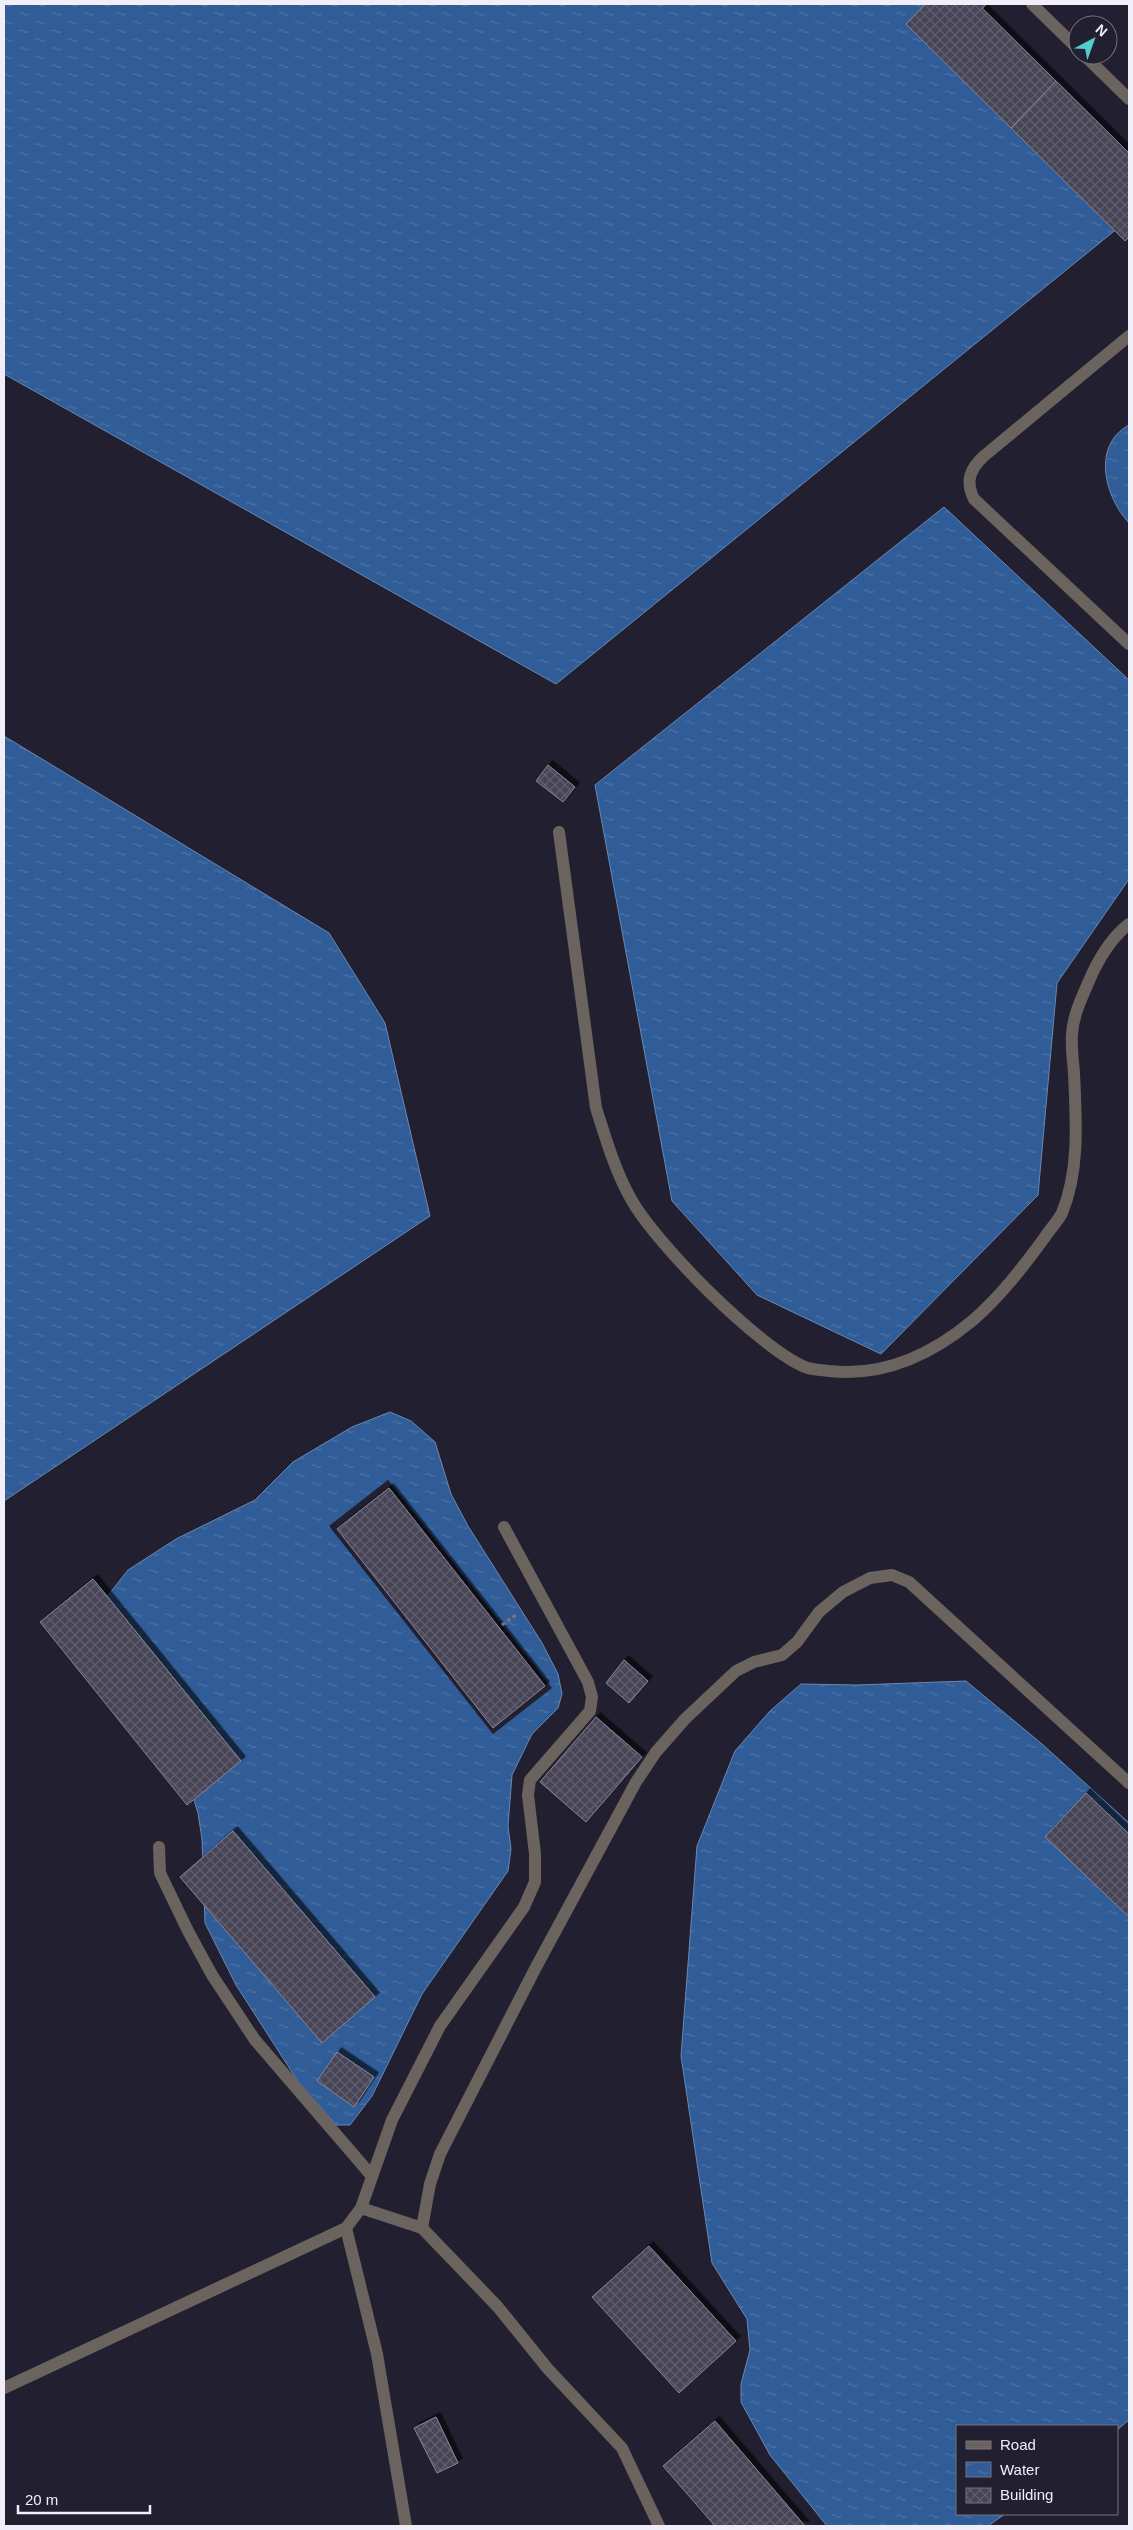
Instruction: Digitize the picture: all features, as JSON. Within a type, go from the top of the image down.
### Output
[{"type":"street","points":[[1032,4],[1068,39]]},
{"type":"street","points":[[1094,65],[1129,99]]},
{"type":"street","points":[[1129,336],[984,456],[974,466],[968,479],[969,488],[974,499],[1129,644]]},
{"type":"street","points":[[559,832],[596,1108],[609,1149],[631,1200],[664,1243],[724,1306],[777,1350],[806,1368],[847,1373],[888,1369],[952,1338],[986,1309],[1023,1267],[1061,1214],[1072,1175],[1077,1136],[1072,1033],[1080,1000],[1099,960],[1118,933],[1129,924]]},
{"type":"street","points":[[4,2388],[346,2228],[361,2208],[371,2175],[392,2120],[440,2026],[524,1907],[534,1882],[535,1854],[528,1795],[530,1780],[590,1711],[592,1697],[588,1682],[504,1527]]},
{"type":"street","points":[[422,2228],[430,2184],[440,2154],[535,1970],[646,1767],[684,1718],[736,1671],[754,1662],[782,1655],[797,1642],[820,1612],[843,1592],[870,1578],[892,1575],[909,1582],[1129,1783]]},
{"type":"street","points":[[159,1847],[160,1873],[212,1975],[255,2040],[371,2175]]},
{"type":"street","points":[[361,2208],[422,2228],[496,2306],[548,2369],[622,2448],[659,2526]]},
{"type":"street","points":[[346,2228],[377,2354],[406,2526]]},
{"type":"path","points":[[502,1625],[522,1611]]},
{"type":"water","points":[[4,4],[956,4],[1129,181],[1129,219],[556,684],[4,374]]},
{"type":"water","points":[[1129,425],[1129,523],[1114,500],[1108,486],[1106,458],[1117,434]]},
{"type":"water","points":[[944,507],[1129,680],[1129,879],[1057,983],[1038,1195],[881,1354],[757,1295],[672,1201],[595,785]]},
{"type":"water","points":[[4,736],[329,933],[385,1023],[430,1216],[4,1501]]},
{"type":"water","points":[[390,1412],[411,1421],[435,1442],[451,1494],[468,1526],[542,1643],[558,1674],[562,1694],[558,1708],[532,1734],[512,1775],[508,1826],[511,1849],[508,1871],[422,1994],[372,2096],[350,2125],[336,2125],[299,2083],[236,1985],[205,1923],[202,1839],[198,1813],[188,1781],[102,1603],[128,1570],[176,1539],[255,1500],[293,1462],[352,1427]]},
{"type":"water","points":[[966,1681],[1042,1744],[1129,1823],[1129,2420],[1118,2429],[1118,2425],[956,2425],[956,2515],[1004,2515],[988,2526],[827,2526],[770,2455],[741,2402],[741,2384],[750,2350],[747,2319],[712,2263],[681,2056],[697,1846],[735,1751],[770,1711],[801,1684],[857,1685]]},
{"type":"pier","points":[[388,1480],[552,1688],[493,1734],[329,1526]]},
{"type":"building","points":[[925,4],[987,4],[982,8],[1056,81],[1011,128],[906,24]]},
{"type":"building","points":[[1056,81],[1129,153],[1129,237],[1125,241],[1011,128]]},
{"type":"building","points":[[548,765],[575,787],[563,802],[536,781]]},
{"type":"building","points":[[389,1488],[545,1686],[493,1728],[337,1529]]},
{"type":"building","points":[[93,1579],[241,1761],[187,1805],[40,1622]]},
{"type":"building","points":[[624,1660],[648,1681],[629,1703],[606,1683]]},
{"type":"building","points":[[596,1717],[642,1757],[586,1822],[540,1782]]},
{"type":"building","points":[[1086,1793],[1129,1834],[1129,1917],[1045,1837]]},
{"type":"building","points":[[233,1831],[375,1997],[322,2043],[180,1877]]},
{"type":"building","points":[[337,2052],[374,2077],[354,2107],[317,2081]]},
{"type":"building","points":[[649,2246],[736,2341],[679,2393],[592,2297]]},
{"type":"building","points":[[436,2417],[458,2463],[437,2473],[414,2428]]},
{"type":"building","points":[[715,2421],[805,2526],[715,2526],[663,2466]]}]
